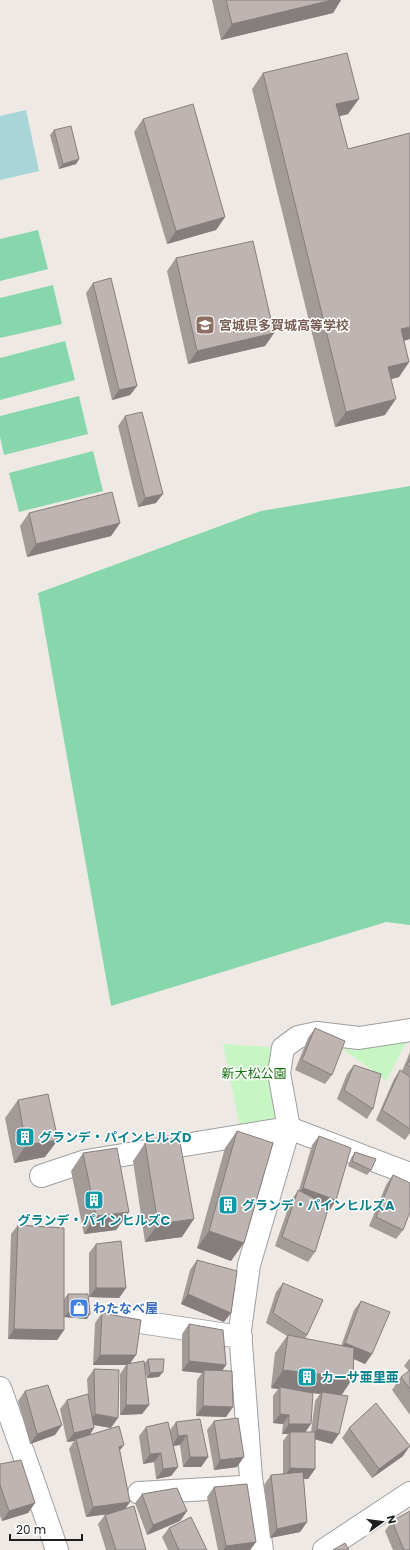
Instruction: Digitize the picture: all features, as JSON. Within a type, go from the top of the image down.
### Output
[{"type":"street","points":[[262,1550],[252,1486],[240,1330],[249,1265],[289,1128],[279,1073],[283,1048],[298,1038],[317,1033],[359,1038],[410,1030]]},
{"type":"street","points":[[41,1176],[86,1161],[289,1128],[410,1174]]},
{"type":"street","points":[[113,1318],[241,1337]]},
{"type":"street","points":[[0,1388],[57,1550]]},
{"type":"street","points":[[139,1493],[252,1486]]},
{"type":"street","points":[[324,1550],[410,1493]]},
{"type":"green space","points":[[38,230],[48,269],[0,281],[0,239]]},
{"type":"green space","points":[[53,285],[62,324],[0,338],[0,298]]},
{"type":"green space","points":[[65,341],[75,380],[0,400],[0,358]]},
{"type":"green space","points":[[79,396],[88,434],[4,455],[0,437],[0,416]]},
{"type":"green space","points":[[93,451],[103,491],[19,512],[9,473]]},
{"type":"green space","points":[[410,486],[410,925],[386,922],[111,1006],[38,593],[261,511]]},
{"type":"green space","points":[[323,1034],[410,1035],[386,1081]]},
{"type":"green space","name":"新大松公園","points":[[223,1044],[283,1048],[289,1128],[241,1132]]},
{"type":"water","points":[[26,110],[39,171],[0,180],[0,116]]},
{"type":"building","points":[[226,0],[332,0],[232,24]]},
{"type":"building","points":[[347,53],[359,99],[336,104],[348,149],[410,133],[410,327],[401,329],[409,362],[388,367],[396,399],[346,412],[263,73]]},
{"type":"building","points":[[193,104],[225,217],[176,231],[143,119]]},
{"type":"building","points":[[71,126],[79,159],[63,164],[54,130]]},
{"type":"building","points":[[253,241],[274,333],[197,351],[176,258]]},
{"type":"building","points":[[111,278],[137,386],[119,390],[93,283]]},
{"type":"building","points":[[142,412],[163,494],[145,498],[125,416]]},
{"type":"building","points":[[112,492],[120,523],[36,544],[29,513]]},
{"type":"building","points":[[315,1028],[345,1041],[332,1075],[302,1060]]},
{"type":"building","points":[[410,1058],[410,1067],[407,1065]]},
{"type":"building","points":[[354,1065],[381,1074],[373,1109],[344,1090]]},
{"type":"building","points":[[400,1070],[410,1077],[410,1129],[382,1110]]},
{"type":"building","points":[[48,1094],[58,1140],[26,1145],[18,1100]]},
{"type":"building","name":"グランデ・パインヒルズA","points":[[237,1131],[273,1143],[244,1243],[209,1231]]},
{"type":"building","points":[[319,1136],[351,1148],[336,1200],[303,1188]]},
{"type":"building","points":[[179,1137],[194,1219],[158,1224],[145,1143]]},
{"type":"building","points":[[117,1148],[129,1212],[96,1216],[83,1153]]},
{"type":"building","points":[[355,1152],[376,1159],[371,1170],[352,1161]]},
{"type":"building","points":[[393,1175],[410,1183],[410,1212],[403,1230],[376,1217]]},
{"type":"building","points":[[298,1190],[329,1206],[315,1252],[282,1237]]},
{"type":"building","points":[[18,1225],[64,1228],[64,1330],[14,1329]]},
{"type":"building","points":[[121,1241],[126,1288],[96,1288],[96,1244]]},
{"type":"building","points":[[197,1260],[237,1271],[231,1313],[188,1294]]},
{"type":"building","points":[[283,1283],[323,1300],[307,1335],[273,1313]]},
{"type":"building","points":[[68,1294],[88,1294],[90,1314],[68,1312]]},
{"type":"building","points":[[361,1301],[390,1312],[372,1354],[345,1343]]},
{"type":"building","points":[[102,1313],[141,1320],[136,1355],[100,1355]]},
{"type":"building","points":[[189,1324],[223,1330],[226,1365],[189,1361]]},
{"type":"building","points":[[288,1335],[354,1348],[353,1378],[283,1370]]},
{"type":"building","points":[[148,1359],[164,1359],[163,1372],[150,1373]]},
{"type":"building","points":[[144,1361],[149,1405],[126,1405],[127,1364]]},
{"type":"building","points":[[94,1369],[119,1370],[118,1418],[95,1414]]},
{"type":"building","points":[[204,1370],[232,1371],[233,1407],[203,1406]]},
{"type":"building","points":[[410,1370],[410,1389],[401,1377]]},
{"type":"building","points":[[48,1385],[62,1425],[37,1434],[25,1391]]},
{"type":"building","points":[[280,1387],[313,1393],[311,1424],[289,1424],[289,1415],[280,1414]]},
{"type":"building","points":[[322,1392],[348,1396],[339,1434],[317,1429]]},
{"type":"building","points":[[88,1394],[94,1428],[74,1433],[67,1400]]},
{"type":"building","points":[[376,1403],[410,1446],[379,1469],[349,1428]]},
{"type":"building","points":[[238,1418],[244,1457],[220,1460],[214,1421]]},
{"type":"building","points":[[200,1419],[208,1457],[190,1457],[187,1435],[178,1436],[176,1422]]},
{"type":"building","points":[[168,1422],[178,1467],[163,1469],[161,1453],[150,1454],[146,1427]]},
{"type":"building","points":[[119,1426],[124,1445],[119,1447],[130,1502],[93,1507],[76,1439]]},
{"type":"building","points":[[290,1432],[315,1432],[315,1469],[290,1468]]},
{"type":"building","points":[[21,1460],[35,1503],[9,1511],[0,1485],[0,1464]]},
{"type":"building","points":[[303,1472],[307,1522],[277,1529],[271,1475]]},
{"type":"building","points":[[247,1484],[256,1542],[226,1546],[214,1487]]},
{"type":"building","points":[[177,1488],[187,1511],[153,1525],[142,1494]]},
{"type":"building","points":[[134,1506],[146,1550],[116,1550],[105,1515]]},
{"type":"building","points":[[410,1511],[410,1550],[404,1550],[392,1521]]},
{"type":"building","points":[[191,1517],[207,1550],[179,1550],[169,1528]]},
{"type":"building","points":[[345,1543],[349,1550],[333,1550]]},
{"type":"place","name":"宮城県多賀城高等学校","points":[[205,325]]},
{"type":"place","name":"グランデ・パインヒルズD","points":[[25,1137]]},
{"type":"place","name":"グランデ・パインヒルズC","points":[[94,1200]]},
{"type":"place","name":"グランデ・パインヒルズA","points":[[228,1205]]},
{"type":"place","name":"わたなべ屋","points":[[79,1308]]},
{"type":"place","name":"カーサ亜里亜","points":[[307,1377]]}]
